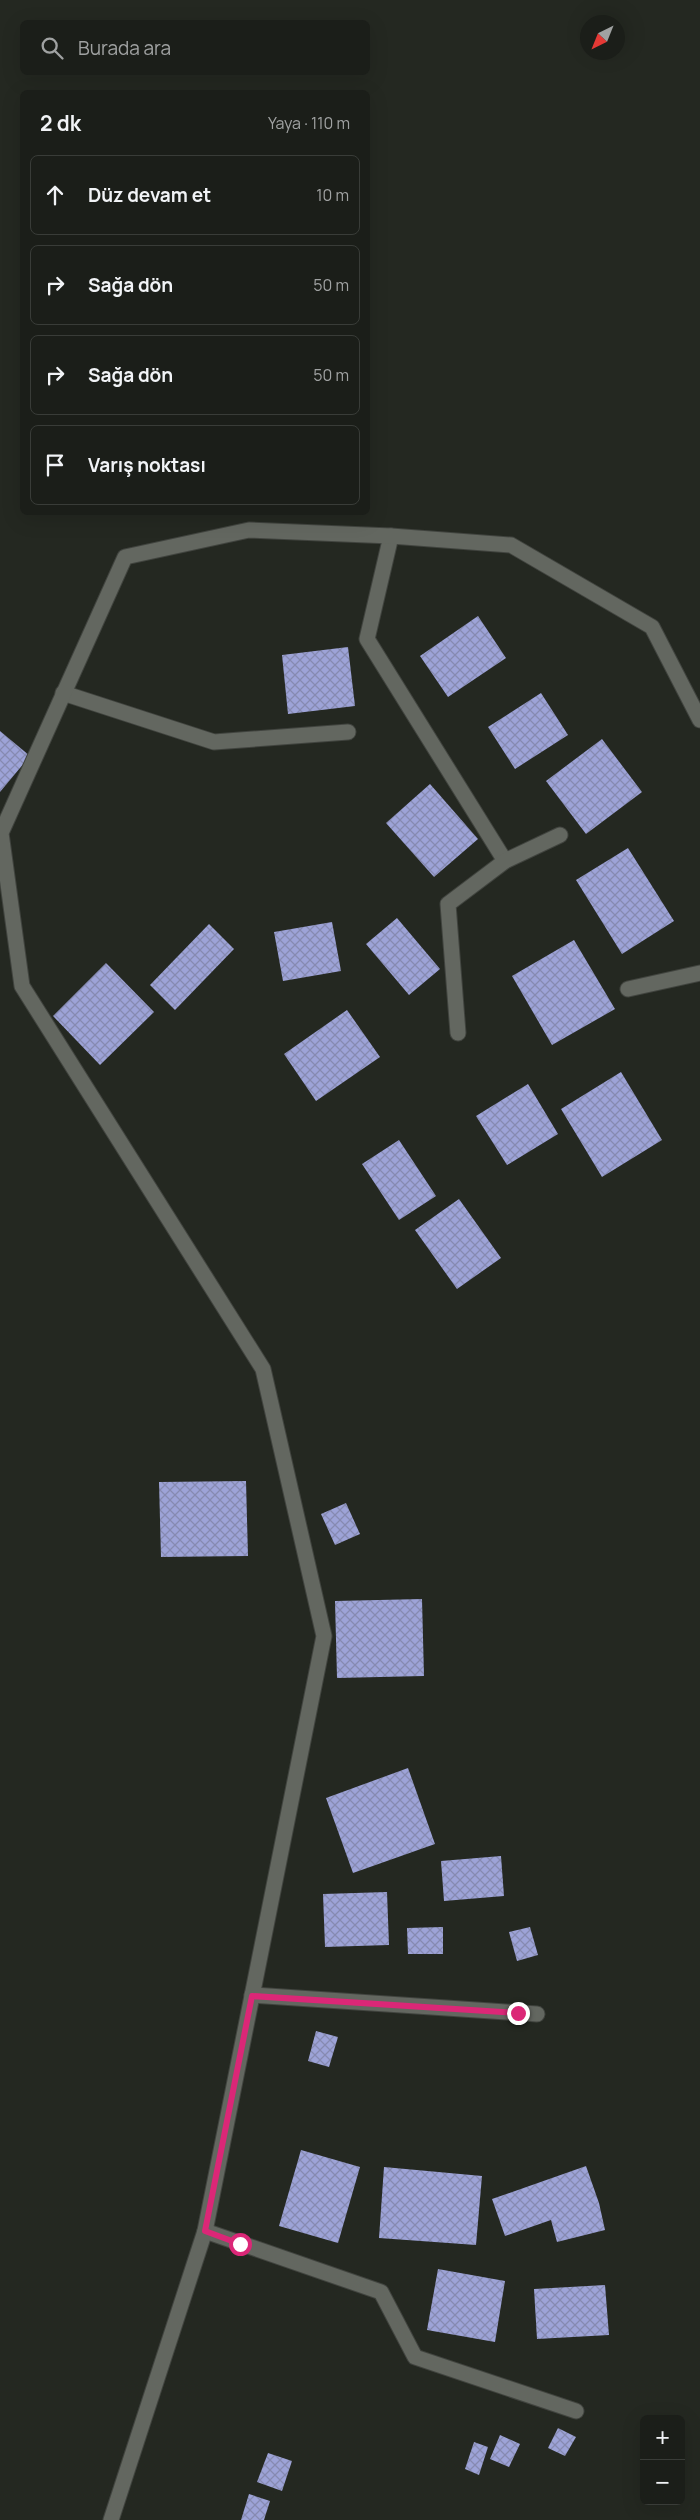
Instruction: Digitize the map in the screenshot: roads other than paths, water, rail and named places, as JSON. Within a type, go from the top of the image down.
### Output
[{"type":"street","points":[[111,2520],[205,2231],[324,1636],[263,1370],[22,986],[1,833],[125,557],[249,530],[391,536],[511,545],[652,627],[700,720]]},
{"type":"street","points":[[391,536],[367,638],[505,861]]},
{"type":"street","points":[[64,694],[214,742],[348,732]]},
{"type":"street","points":[[458,1034],[448,904],[505,861],[560,836]]},
{"type":"street","points":[[628,989],[700,973]]},
{"type":"street","points":[[252,1996],[537,2014]]},
{"type":"street","points":[[205,2231],[381,2292],[415,2357],[576,2411]]}]
